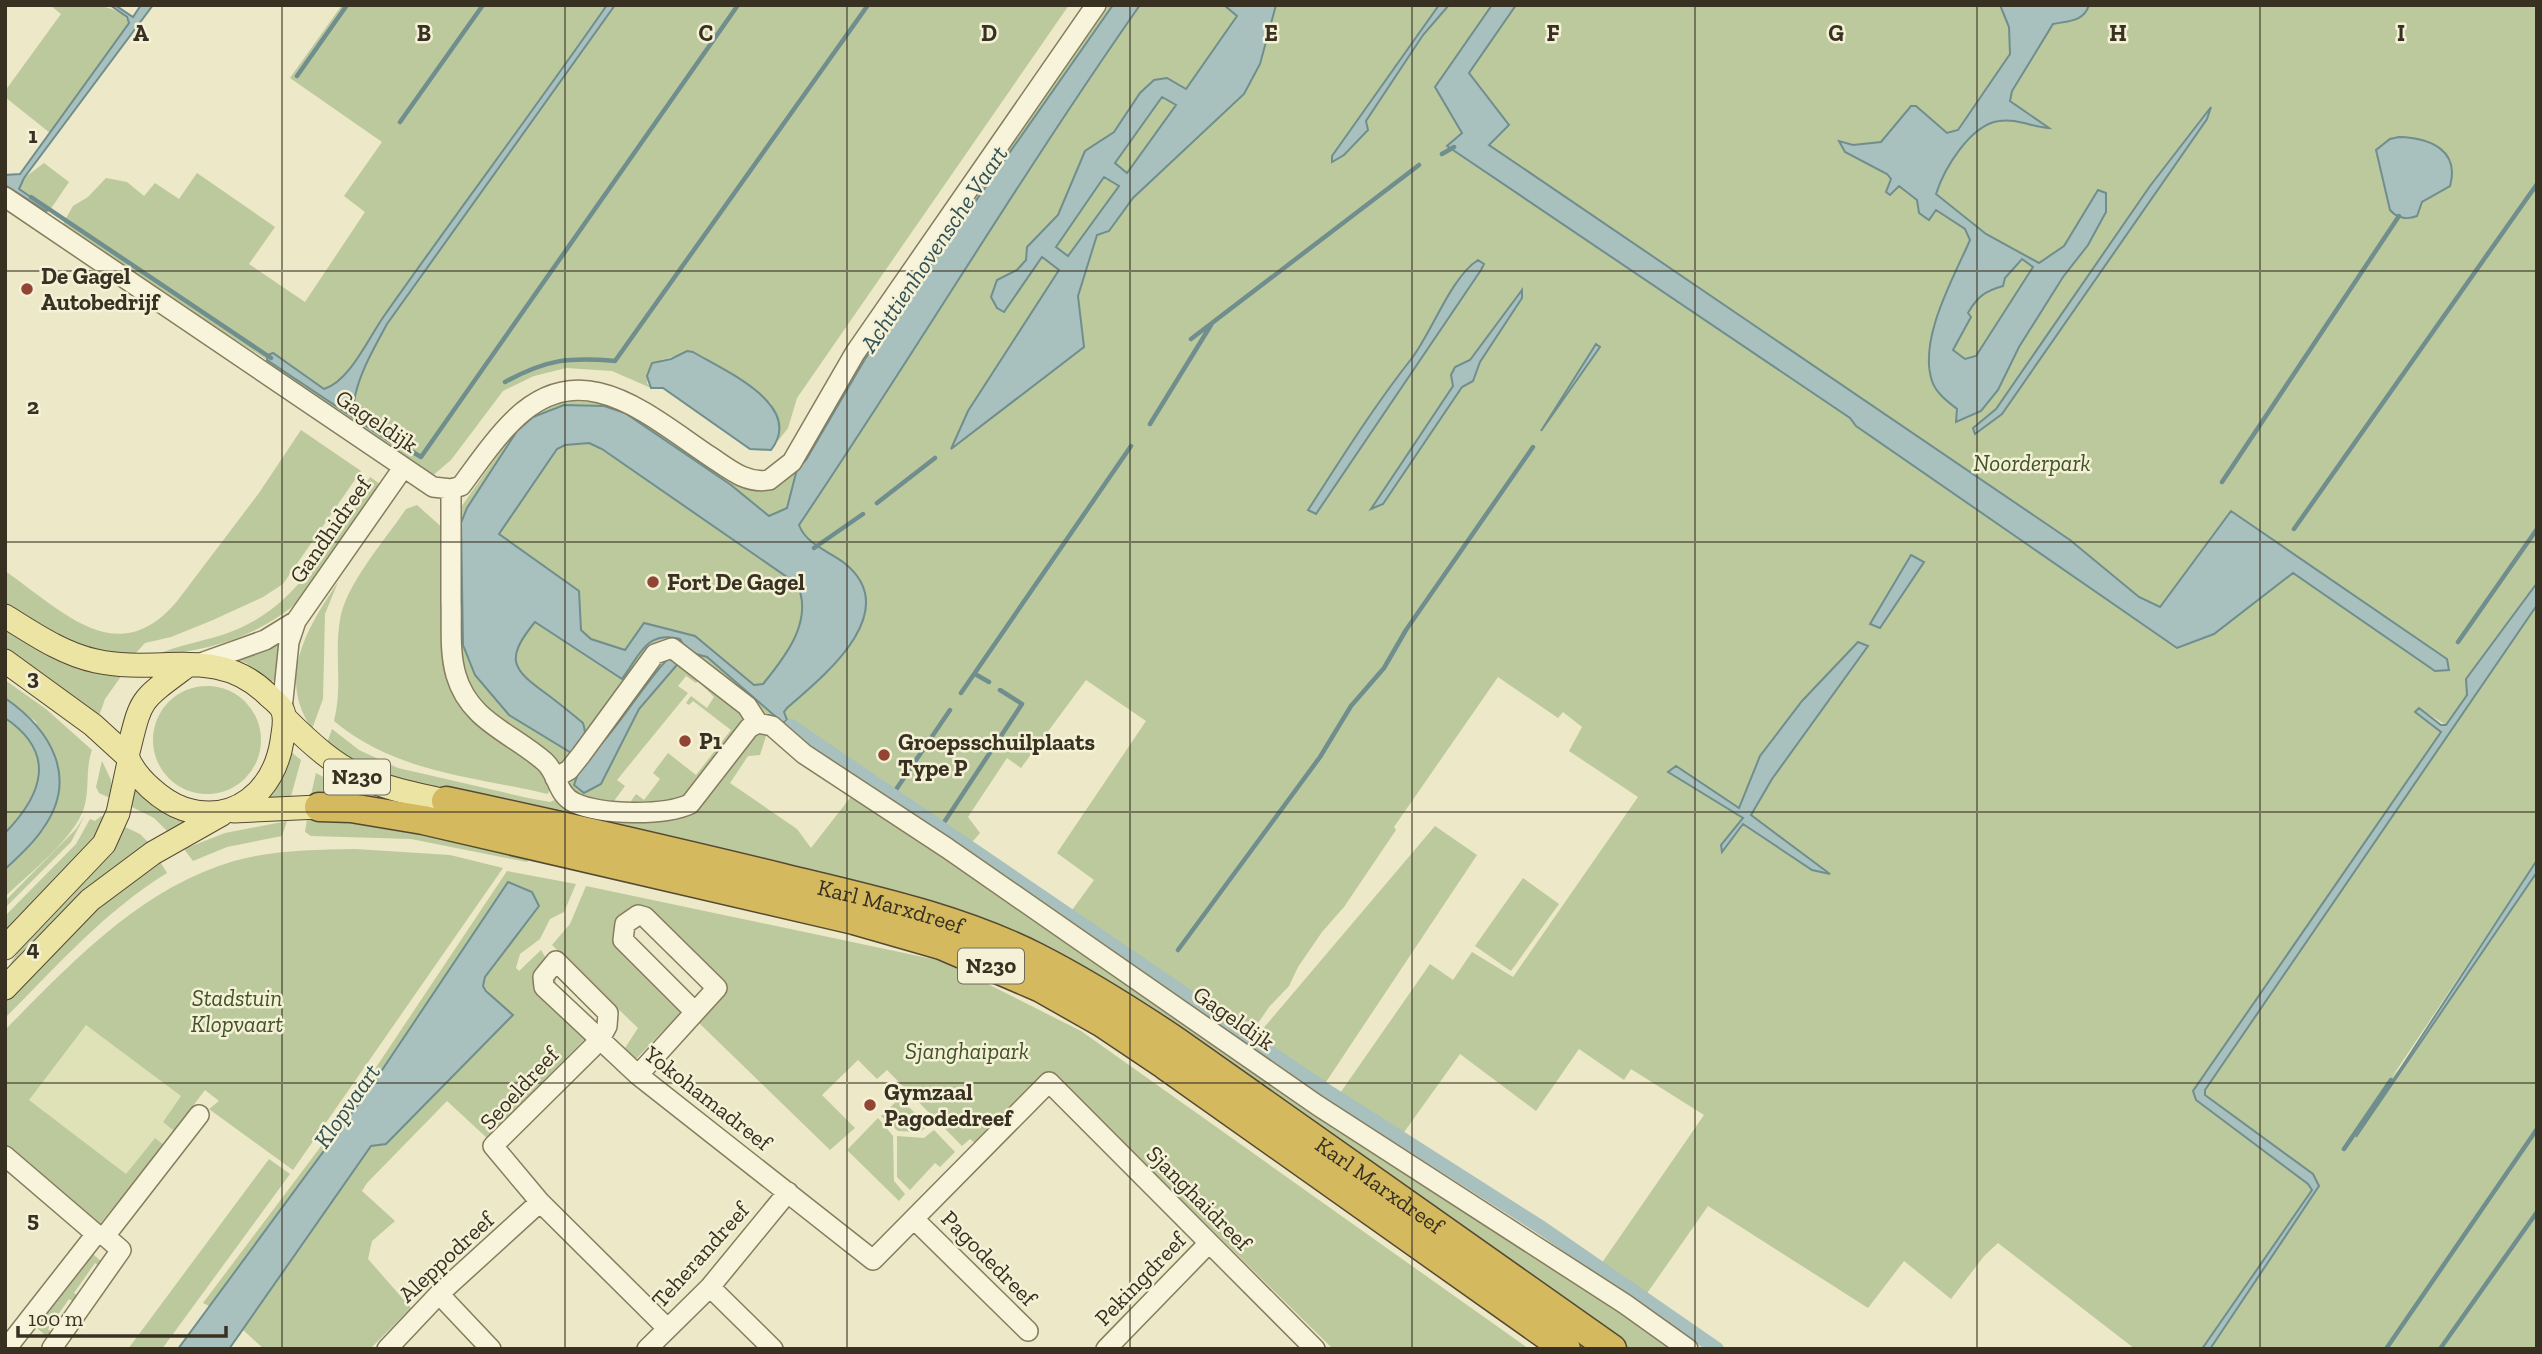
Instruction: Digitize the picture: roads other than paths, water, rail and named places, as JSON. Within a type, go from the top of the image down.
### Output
[{"type":"highway","name":"Karl Marxdreef","points":[[446,801],[653,846],[902,907],[966,928],[1034,957],[1119,1003],[1177,1042],[1612,1349]]},
{"type":"highway","name":"Karl Marxdreef","points":[[319,807],[351,808],[423,820],[854,920],[941,946],[1017,977],[1101,1022],[1165,1065],[1566,1349]]},
{"type":"main road","name":"N230","points":[[5,616],[43,639],[91,660],[136,667],[192,665],[237,671],[251,679],[284,713]]},
{"type":"main road","name":"N230","points":[[5,661],[93,725],[171,804],[197,813],[228,812]]},
{"type":"main road","points":[[5,948],[104,844],[118,813],[135,717],[143,701],[192,665]]},
{"type":"main road","points":[[5,988],[90,900],[153,853],[228,812],[260,790],[275,769],[284,713]]},
{"type":"main road","name":"Karl Marxdreef","points":[[284,713],[316,749],[345,771],[393,790],[446,801]]},
{"type":"main road","name":"Karl Marxdreef","points":[[228,812],[319,807]]},
{"type":"street","points":[[758,723],[749,728],[691,804],[680,809],[652,812],[602,810],[576,804],[560,792],[544,761],[496,730],[473,709],[459,683],[452,650],[451,489],[461,486],[506,427],[528,407],[556,393],[570,391],[600,392],[626,400],[742,477],[761,481],[777,475],[792,462],[855,353],[1096,5]]},
{"type":"street","name":"Gageldijk","points":[[5,197],[403,468],[433,487],[451,489]]},
{"type":"street","name":"Gandhidreef","points":[[284,713],[289,642],[296,621],[403,468]]},
{"type":"street","name":"Gandhidreef","points":[[192,665],[265,640],[296,621]]},
{"type":"street","name":"Gageldijk","points":[[555,778],[569,770],[655,654],[679,653],[747,706],[758,723],[772,726],[804,754],[947,848],[1317,1105],[1625,1304],[1688,1349]]},
{"type":"street","points":[[638,1074],[695,1012],[717,988],[645,917],[638,915],[625,924],[623,940],[695,1012]]},
{"type":"street","name":"Yokohamadreef","points":[[599,1041],[788,1192]]},
{"type":"street","name":"Seoeldreef","points":[[540,1202],[493,1146],[599,1041]]},
{"type":"street","name":"Pagodedreef","points":[[788,1192],[873,1260],[1049,1082]]},
{"type":"street","name":"Sjanghaidreef","points":[[1049,1082],[1315,1349]]},
{"type":"street","points":[[8,1342],[199,1115]]},
{"type":"street","points":[[5,1156],[121,1250],[52,1348]]},
{"type":"street","name":"Teherandreef","points":[[647,1349],[710,1287],[788,1192]]},
{"type":"street","points":[[540,1202],[667,1328]]},
{"type":"street","name":"Aleppodreef","points":[[387,1349],[439,1294],[540,1202]]},
{"type":"street","name":"Pagodedreef","points":[[915,1220],[1028,1331]]},
{"type":"street","name":"Pekingdreef","points":[[1107,1349],[1209,1243]]},
{"type":"street","points":[[710,1287],[773,1349]]},
{"type":"street","points":[[439,1294],[491,1349]]},
{"type":"street","points":[[1121,1334],[1135,1349]]},
{"type":"water","points":[[110,5],[115,5],[133,17],[141,5],[153,5],[24,178],[19,189],[50,210],[46,211],[5,185],[5,175],[20,174],[129,23],[127,17]]},
{"type":"water","points":[[607,5],[615,5],[387,324],[372,352],[354,402],[394,435],[390,442],[267,360],[268,355],[273,353],[324,389],[342,377]]},
{"type":"water","points":[[1113,5],[1140,5],[799,525],[812,542],[843,562],[860,581],[866,601],[863,621],[852,641],[838,660],[787,708],[784,712],[787,720],[783,723],[707,657],[688,652],[639,709],[601,784],[584,793],[574,785],[584,763],[683,644],[680,639],[668,637],[651,641],[639,653],[622,679],[535,622],[519,646],[516,663],[526,678],[583,723],[584,740],[573,754],[509,715],[475,675],[463,645],[461,523],[467,508],[517,431],[533,417],[564,405],[604,406],[625,413],[731,485],[769,516],[787,508],[797,469],[806,460],[865,359]],"holes":[[[589,443],[602,449],[797,584],[801,597],[800,624],[788,650],[763,684],[754,685],[695,636],[644,623],[625,650],[591,639],[581,630],[579,591],[499,534],[557,449],[565,445]]]},
{"type":"water","points":[[1224,5],[1276,5],[1260,64],[1244,94],[1133,198],[1109,231],[1097,235],[1078,296],[1084,347],[951,449],[968,411],[1059,270],[1042,257],[1004,312],[997,308],[991,297],[997,280],[1017,270],[1026,260],[1027,247],[1058,215],[1085,151],[1114,132],[1140,93],[1154,80],[1167,78],[1186,89],[1237,16]],"holes":[[[1162,97],[1176,105],[1127,173],[1115,163]],[[1104,177],[1119,186],[1068,256],[1056,247]]]},
{"type":"water","points":[[1439,5],[1449,5],[1423,35],[1366,121],[1368,130],[1344,155],[1332,162],[1332,156]]},
{"type":"water","points":[[1492,5],[1516,5],[1469,73],[1509,125],[1489,145],[2070,540],[2139,597],[2160,607],[2231,511],[2447,659],[2449,670],[2435,671],[2293,573],[2214,634],[2177,648],[1856,426],[1850,418],[1447,146],[1462,133],[1435,87]]},
{"type":"water","points":[[2000,5],[2089,5],[2079,18],[2053,24],[2012,91],[2010,101],[2049,128],[2012,121],[1988,124],[1968,139],[1945,173],[1936,194],[1986,234],[2039,263],[2064,246],[2098,190],[2106,193],[2106,212],[2088,245],[2063,277],[2019,347],[1998,390],[1981,411],[1956,422],[1957,409],[1939,393],[1932,381],[1930,346],[1947,290],[1970,240],[1965,229],[1936,210],[1929,220],[1919,213],[1917,200],[1899,186],[1890,195],[1886,192],[1891,179],[1887,174],[1845,152],[1839,141],[1853,145],[1881,142],[1911,106],[1916,106],[1947,133],[1958,130],[2010,54],[2009,27]],"holes":[[[2022,259],[2033,267],[1976,356],[1965,359],[1953,350],[1971,317],[1968,313],[1978,299],[2003,286],[2005,278]]]},
{"type":"water","points":[[2211,107],[2207,119],[2002,414],[1975,434],[1973,428],[1996,409],[2150,186]]},
{"type":"water","points":[[2399,137],[2431,143],[2440,148],[2451,163],[2450,186],[2422,202],[2417,216],[2410,218],[2402,218],[2390,210],[2376,150],[2390,139]]},
{"type":"water","points":[[1478,260],[1484,264],[1481,270],[1316,514],[1308,510],[1419,347],[1459,279]]},
{"type":"water","points":[[1522,290],[1522,298],[1480,362],[1473,381],[1462,387],[1383,504],[1371,509],[1453,386],[1451,375],[1455,367],[1470,360]]},
{"type":"water","points":[[1596,344],[1600,347],[1541,431]]},
{"type":"water","points":[[687,351],[740,379],[770,404],[778,418],[779,434],[771,450],[750,449],[663,388],[651,388],[647,376],[652,363],[671,359]]},
{"type":"water","points":[[1911,555],[1924,562],[1880,628],[1870,624]]},
{"type":"water","points":[[2537,583],[2537,605],[2205,1090],[2205,1095],[2313,1174],[2319,1186],[2210,1349],[2202,1349],[2312,1190],[2308,1184],[2196,1100],[2193,1091],[2441,732],[2415,712],[2419,708],[2441,725],[2446,725],[2467,695],[2466,679]]},
{"type":"water","points":[[1858,642],[1868,646],[1772,779],[1751,815],[1830,874],[1812,870],[1743,824],[1722,852],[1721,845],[1743,818],[1668,772],[1676,766],[1739,808],[1760,756],[1802,701]]},
{"type":"water","points":[[5,698],[36,725],[47,740],[55,756],[59,792],[53,811],[42,830],[25,851],[5,869],[5,833],[28,804],[39,774],[38,759],[32,745],[21,731],[5,718]]},
{"type":"water","points":[[2537,860],[2537,872],[2356,1137]]},
{"type":"water","points":[[508,882],[532,892],[539,906],[485,977],[483,986],[486,991],[513,1015],[386,1144],[371,1146],[229,1349],[178,1349],[368,1091]]},
{"type":"waterway","points":[[297,76],[347,5]]},
{"type":"waterway","points":[[400,122],[483,5]]},
{"type":"waterway","points":[[388,437],[421,457],[738,5]]},
{"type":"waterway","points":[[505,382],[533,368],[558,361],[615,361],[868,5]]},
{"type":"waterway","points":[[1442,154],[1454,147]]},
{"type":"waterway","points":[[1191,339],[1419,165]]},
{"type":"waterway","points":[[2294,529],[2537,184]]},
{"type":"waterway","points":[[31,197],[271,358]]},
{"type":"waterway","points":[[2222,482],[2399,216]]},
{"type":"waterway","points":[[1150,424],[1211,325]]},
{"type":"waterway","points":[[961,693],[1131,446]]},
{"type":"waterway","points":[[1178,950],[1320,757],[1351,706],[1384,668],[1406,630],[1533,447]]},
{"type":"waterway","points":[[877,503],[935,458]]},
{"type":"waterway","points":[[814,548],[863,514]]},
{"type":"waterway","points":[[2458,642],[2537,529]]},
{"type":"waterway","points":[[975,674],[989,682]]},
{"type":"waterway","points":[[941,827],[1022,704],[1000,690]]},
{"type":"waterway","points":[[893,794],[950,710]]},
{"type":"waterway","points":[[791,726],[1330,1093],[1542,1228],[1717,1349]]},
{"type":"waterway","points":[[2344,1149],[2391,1080]]},
{"type":"waterway","points":[[2386,1349],[2537,1129]]},
{"type":"waterway","points":[[2440,1349],[2537,1212]]},
{"type":"place","name":"De Gagel Autobedrijf","points":[[27,289]]},
{"type":"place","name":"Fort De Gagel","points":[[653,582]]},
{"type":"place","name":"P1","points":[[685,741]]},
{"type":"place","name":"Groepsschuilplaats Type P","points":[[884,755]]},
{"type":"place","name":"Gymzaal Pagodedreef","points":[[870,1105]]},
{"type":"water label","name":"Achttienhovensche Vaart","points":[[934,249]]},
{"type":"water label","name":"Klopvaart","points":[[347,1106]]},
{"type":"park label","name":"Noorderpark","points":[[2032,463]]},
{"type":"park label","name":"Stadstuin Klopvaart","points":[[237,1011]]},
{"type":"park label","name":"Sjanghaipark","points":[[967,1051]]}]
